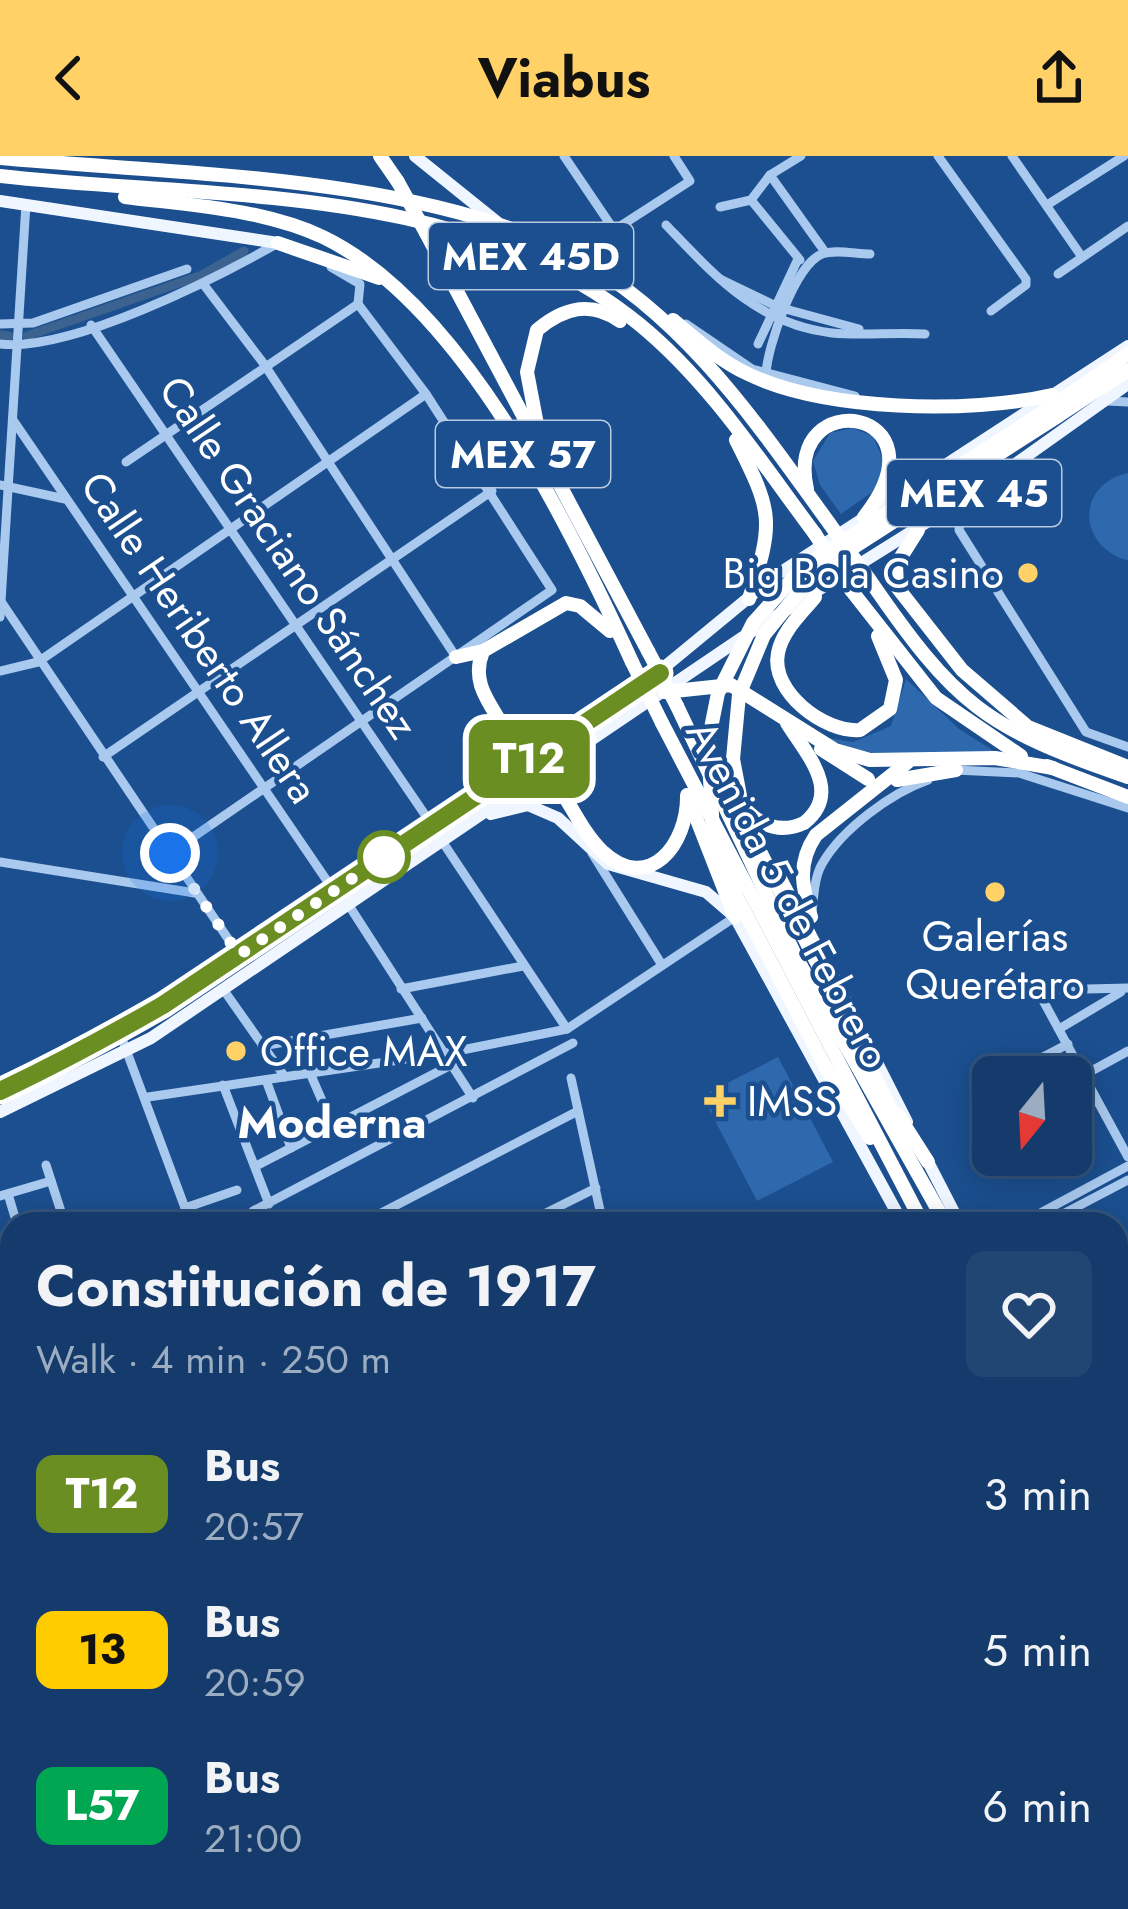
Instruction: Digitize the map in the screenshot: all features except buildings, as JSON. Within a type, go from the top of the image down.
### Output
[{"type":"highway","name":"Avenida 5 de Febrero","points":[[380,156],[426,233],[702,752],[797,958],[922,1165],[941,1212]]},
{"type":"highway","name":"MEX 45D","points":[[0,158],[344,191],[428,205],[503,226],[574,256],[628,292],[720,380],[916,647],[965,700],[1020,737],[1128,777]]},
{"type":"highway","name":"MEX 45D","points":[[0,176],[374,213],[521,252],[568,275],[640,325],[717,404],[917,678],[960,718],[1020,756],[1128,797]]},
{"type":"highway","name":"Avenida 5 de Febrero","points":[[67,184],[270,220],[319,235],[395,285],[500,411],[916,1212]]},
{"type":"highway","points":[[278,243],[395,285]]},
{"type":"highway","points":[[628,292],[665,314],[715,356],[753,377],[801,392],[973,406],[1054,406]]},
{"type":"highway","points":[[543,457],[527,372],[529,348],[537,330],[554,316],[592,308],[612,315],[703,388]]},
{"type":"highway","name":"MEX 45","points":[[922,1165],[745,822],[733,759],[739,695],[764,635],[815,572],[1128,350]]},
{"type":"highway","name":"MEX 45","points":[[893,1170],[825,1066],[737,897],[713,833],[708,743],[718,693],[753,623],[802,568],[1054,406],[1128,370]]},
{"type":"highway","points":[[717,404],[768,509],[766,543],[749,599]]},
{"type":"highway","points":[[808,494],[802,459],[812,438],[836,422],[865,424],[886,443],[892,470],[885,490],[864,517]]},
{"type":"highway","points":[[924,526],[896,565],[897,587],[962,670],[1028,727],[1128,767]]},
{"type":"highway","points":[[815,597],[781,642],[778,670],[801,704],[838,729],[874,724],[893,702],[896,680],[872,620]]},
{"type":"highway","points":[[456,657],[483,651],[566,603],[596,616],[623,643]]},
{"type":"highway","points":[[483,651],[478,682],[506,731],[529,738],[577,728]]},
{"type":"highway","points":[[665,692],[731,685],[851,756],[909,761],[995,758],[1052,768]]},
{"type":"highway","points":[[702,752],[753,818],[777,829],[798,826],[818,809],[824,790],[784,719]]},
{"type":"highway","points":[[784,719],[868,784]]},
{"type":"highway","points":[[665,729],[735,917]]},
{"type":"highway","points":[[562,759],[558,786],[600,848],[626,862],[654,862],[673,851],[685,831],[687,795]]},
{"type":"highway","points":[[811,917],[802,882],[806,850],[868,784],[909,761]]},
{"type":"highway","points":[[897,780],[956,770]]},
{"type":"highway","points":[[725,805],[794,900],[834,982]]},
{"type":"main road","points":[[415,156],[503,226]]},
{"type":"main road","points":[[0,201],[278,243]]},
{"type":"main road","name":"MEX 45","points":[[562,759],[743,637],[815,597],[962,501],[1128,383]]},
{"type":"main road","name":"MEX 45","points":[[577,728],[686,654],[749,599],[864,517],[1054,406]]},
{"type":"main road","points":[[0,1085],[118,1028],[239,955],[577,728]]},
{"type":"main road","points":[[0,1112],[130,1051],[562,759]]},
{"type":"main road","points":[[473,821],[528,806],[558,818],[591,852],[623,871],[706,892],[735,917]]},
{"type":"main road","name":"Avenida 5 de Febrero","points":[[735,917],[896,1212]]},
{"type":"main road","name":"Avenida 5 de Febrero","points":[[811,917],[834,982],[922,1165],[952,1212]]},
{"type":"street","points":[[564,156],[612,227]]},
{"type":"street","points":[[574,256],[612,227],[690,181],[674,156]]},
{"type":"street","points":[[720,207],[751,200],[770,176],[802,156]]},
{"type":"street","points":[[938,156],[1026,279],[1026,285],[992,311]]},
{"type":"street","points":[[1047,205],[1124,156]]},
{"type":"street","points":[[1014,157],[1082,257]]},
{"type":"street","points":[[770,176],[825,252]]},
{"type":"street","points":[[751,200],[803,261]]},
{"type":"street","points":[[0,617],[4,485],[13,420],[26,204]]},
{"type":"street","points":[[666,225],[720,279],[776,321],[834,333],[925,334]]},
{"type":"street","points":[[1058,274],[1128,226]]},
{"type":"street","points":[[0,344],[16,346],[91,325],[204,285],[278,243],[357,281],[362,292],[358,304],[126,462]]},
{"type":"street","points":[[739,362],[763,346],[803,261],[825,252],[870,254]]},
{"type":"street","points":[[0,324],[18,326],[187,269]]},
{"type":"street","points":[[720,279],[782,309],[864,331]]},
{"type":"street","points":[[204,285],[264,364],[456,657]]},
{"type":"street","points":[[170,853],[552,590],[492,491],[358,304]]},
{"type":"street","points":[[665,314],[766,374],[866,400]]},
{"type":"street","name":"Calle Graciano Sánchez","points":[[91,325],[432,825]]},
{"type":"street","points":[[763,346],[766,374]]},
{"type":"street","points":[[0,671],[38,662],[426,394]]},
{"type":"street","points":[[1102,401],[1128,402]]},
{"type":"street","name":"Calle Heriberto Allera","points":[[13,420],[334,891]]},
{"type":"street","points":[[4,485],[65,499]]},
{"type":"street","points":[[103,757],[492,491]]},
{"type":"street","points":[[962,501],[959,530],[1094,736],[1128,747]]},
{"type":"street","points":[[924,526],[959,530]]},
{"type":"street","points":[[1,600],[38,662],[239,955]]},
{"type":"street","points":[[811,917],[818,872],[846,836],[894,795],[956,770],[1019,772],[1128,808]]},
{"type":"street","points":[[846,836],[868,784]]},
{"type":"street","points":[[442,841],[567,1029]]},
{"type":"street","points":[[591,852],[662,965]]},
{"type":"street","points":[[0,862],[195,893]]},
{"type":"street","points":[[348,904],[473,1098]]},
{"type":"street","points":[[148,1097],[447,1053],[567,1029],[735,917]]},
{"type":"street","points":[[401,989],[523,966]]},
{"type":"street","points":[[1006,992],[1128,988]]},
{"type":"street","points":[[1059,1029],[1128,988]]},
{"type":"street","points":[[223,989],[285,1077]]},
{"type":"street","points":[[1039,993],[1075,1056]]},
{"type":"street","points":[[262,1046],[422,1018]]},
{"type":"street","points":[[118,1028],[148,1097],[186,1212]]},
{"type":"street","points":[[254,1211],[573,1043]]},
{"type":"street","points":[[1045,1056],[1068,1044]]},
{"type":"street","points":[[1092,1071],[1128,1052]]},
{"type":"street","points":[[256,1166],[454,1064]]},
{"type":"street","points":[[310,1072],[333,1126]]},
{"type":"street","points":[[571,1078],[600,1212]]},
{"type":"street","points":[[266,1080],[291,1148]]},
{"type":"street","points":[[223,1085],[269,1204]]},
{"type":"street","points":[[1041,1212],[1128,1161],[1092,1086]]},
{"type":"street","points":[[392,1212],[578,1111]]},
{"type":"street","points":[[46,1165],[61,1212]]},
{"type":"street","points":[[4,1195],[51,1180]]},
{"type":"street","points":[[1067,1212],[1128,1180]]},
{"type":"street","points":[[548,1212],[596,1188]]},
{"type":"street","points":[[185,1208],[238,1190]]},
{"type":"shaded area","points":[[852,428],[873,436],[886,467],[875,490],[841,514],[820,485],[813,461],[830,433]]},
{"type":"shaded area","points":[[1128,473],[1127,560],[1099,542],[1089,515],[1099,489]]},
{"type":"shaded area","points":[[906,679],[959,729],[1000,755],[890,756],[828,738],[853,742],[891,726]]},
{"type":"shaded area","points":[[778,1057],[833,1162],[757,1201],[702,1096]]},
{"type":"waterway","points":[[27,336],[202,275],[244,251]]},
{"type":"waterway","points":[[0,335],[9,336]]},
{"type":"bus line","name":"T12","points":[[0,1091],[101,1043],[118,1028],[163,1005],[660,673]]},
{"type":"place","name":"Big Bola Casino","points":[[1028,573]]},
{"type":"place","name":"Galerías Querétaro","points":[[995,892]]},
{"type":"place","name":"Office MAX","points":[[236,1051]]},
{"type":"place","name":"IMSS","points":[[720,1101]]},
{"type":"district","name":"Moderna","points":[[332,1122]]},
{"type":"route","points":[[170,853],[239,955],[388,855],[384,857]]}]
